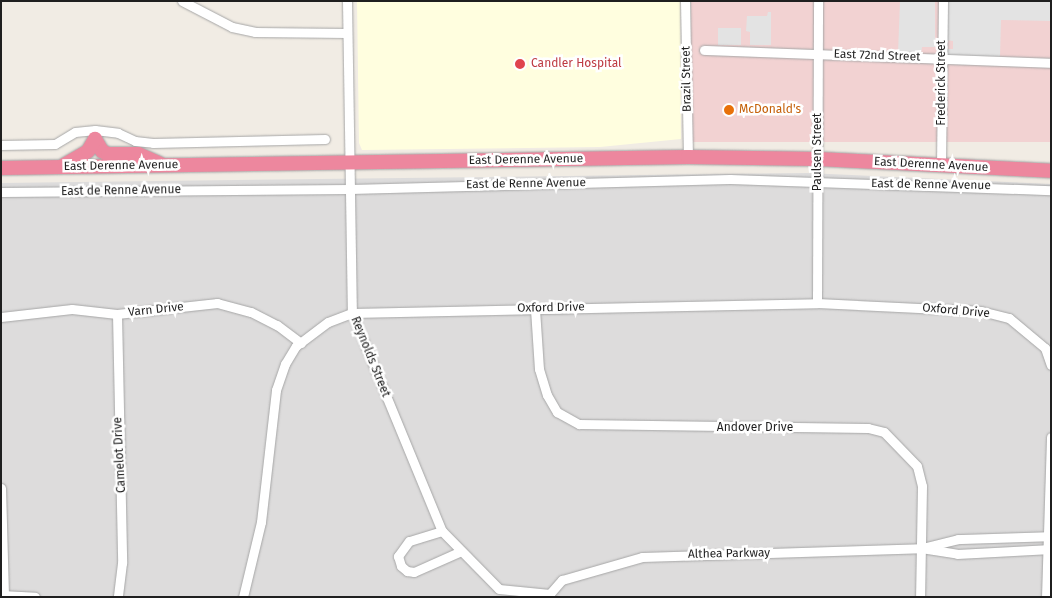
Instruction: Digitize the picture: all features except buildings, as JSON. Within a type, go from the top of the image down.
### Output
[{"type":"highway","points":[[60,167],[82,156],[96,139],[102,151],[108,154],[138,154],[163,165]]},
{"type":"highway","name":"East Derenne Avenue","points":[[1,168],[688,157],[818,159],[1051,171]]},
{"type":"street","points":[[182,1],[232,27],[255,32],[347,33]]},
{"type":"street","name":"Reynolds Street","points":[[347,1],[352,313],[442,531],[459,552],[499,593],[548,595]]},
{"type":"street","name":"Brazil Street","points":[[685,1],[688,157]]},
{"type":"street","name":"Paulsen Street","points":[[817,303],[818,1]]},
{"type":"street","name":"Frederick Street","points":[[941,165],[943,1]]},
{"type":"street","name":"East 72nd Street","points":[[704,50],[1051,63]]},
{"type":"street","points":[[1,145],[55,144],[75,132],[96,130],[118,133],[135,141],[153,143],[325,139]]},
{"type":"street","name":"East de Renne Avenue","points":[[1,192],[350,189],[730,179],[818,180],[1051,190]]},
{"type":"street","name":"Varn Drive","points":[[1,317],[72,309],[117,314],[217,303],[259,316],[301,343]]},
{"type":"street","name":"Oxford Drive","points":[[243,597],[263,513],[276,390],[285,364],[301,343],[328,322],[352,313],[817,303],[981,310],[1010,318],[1045,348],[1051,364]]},
{"type":"street","name":"Andover Drive","points":[[534,309],[539,369],[547,394],[558,412],[579,424],[868,428],[884,432],[917,466],[922,486],[920,597]]},
{"type":"street","name":"Camelot Drive","points":[[117,314],[122,563],[118,597]]},
{"type":"street","points":[[1046,597],[1051,437]]},
{"type":"street","points":[[1,488],[3,596],[35,597]]},
{"type":"street","points":[[442,531],[409,541],[398,556],[401,566],[407,571],[414,572],[459,552]]},
{"type":"street","name":"Althea Parkway","points":[[548,595],[562,580],[642,557],[921,548],[958,540],[1049,536]]},
{"type":"street","name":"Althea Parkway","points":[[921,548],[957,554],[1049,549]]},
{"type":"shaded area","name":"Candler Hospital","points":[[357,1],[680,1],[681,139],[600,147],[362,150],[359,143]]},
{"type":"shaded area","points":[[691,1],[1051,1],[1051,142],[691,142]]},
{"type":"shaded area","points":[[900,1],[935,1],[935,47],[922,47],[921,54],[898,53]]},
{"type":"shaded area","points":[[946,1],[1051,2],[1051,21],[1001,20],[1000,57],[947,55],[946,49],[953,49],[953,41],[946,40]]},
{"type":"shaded area","points":[[768,12],[771,12],[771,45],[750,45],[750,32],[746,31],[747,16],[767,16]]},
{"type":"shaded area","points":[[718,28],[741,28],[741,45],[718,45]]},
{"type":"shaded area","points":[[807,173],[1051,184],[1051,597],[1,597],[1,183]]},
{"type":"place","name":"Candler Hospital","points":[[520,64]]},
{"type":"place","name":"McDonald's","points":[[729,110]]}]
